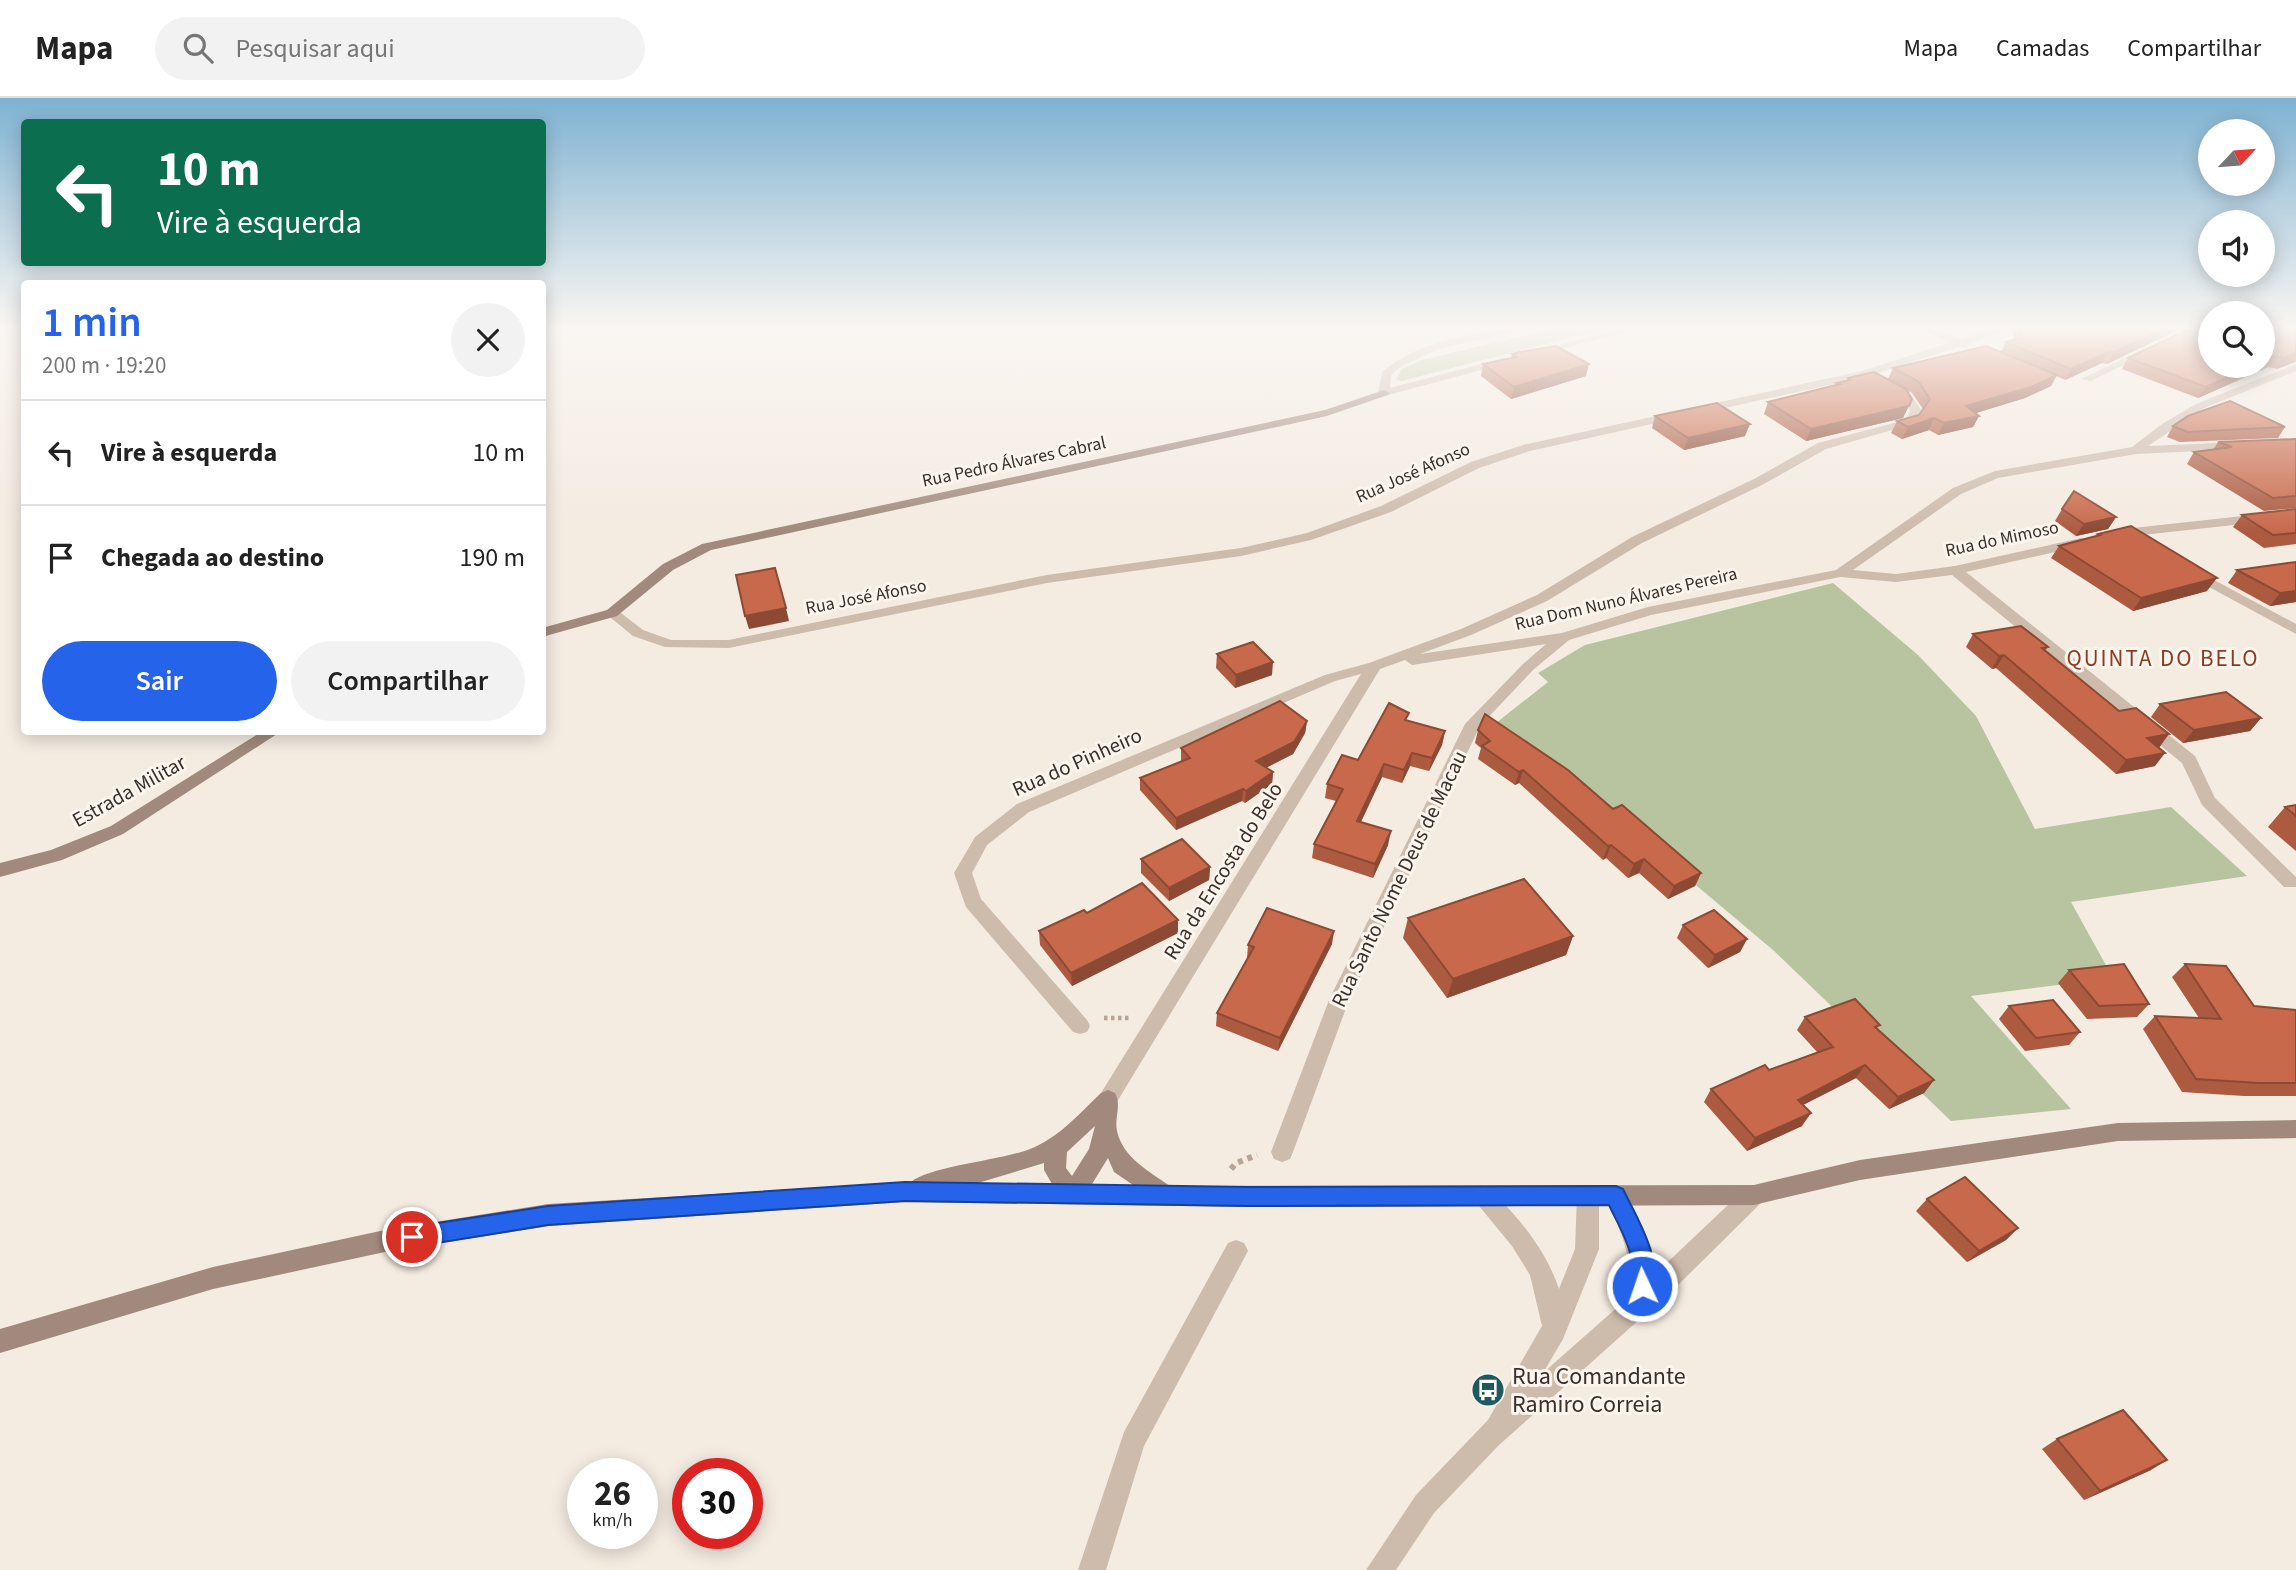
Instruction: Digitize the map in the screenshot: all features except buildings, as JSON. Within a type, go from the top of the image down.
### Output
[{"type":"street","name":"Rua Pedro Álvares Cabral","points":[[612,613],[668,567],[707,547],[1327,413],[1380,395]]},
{"type":"street","name":"Rua José Afonso","points":[[612,613],[638,633],[670,644],[729,644],[1046,579],[1241,552],[1311,536],[1373,513],[1475,465],[1527,448],[1770,395]]},
{"type":"street","points":[[1374,666],[1466,632],[1542,598],[1637,540],[1758,482],[1822,446],[1909,422],[1916,411],[1903,395]]},
{"type":"street","name":"Rua Dom Nuno Álvares Pereira","points":[[1374,666],[1564,637],[1648,611],[1840,573],[1958,491],[1995,475],[2136,450],[2154,435],[2199,407],[2232,395]]},
{"type":"street","points":[[2136,450],[2247,446]]},
{"type":"street","name":"Rua do Mimoso","points":[[1840,573],[1896,578],[1955,570],[2125,532],[2296,514]]},
{"type":"street","points":[[2125,532],[2148,545]]},
{"type":"street","points":[[2183,566],[2296,630]]},
{"type":"street","points":[[1955,570],[2189,760],[2208,801],[2290,882]]},
{"type":"street","points":[[546,632],[612,613]]},
{"type":"street","name":"Rua Santo Nome Deus de Macau","points":[[1282,1153],[1339,1000],[1473,724],[1528,667],[1564,637]]},
{"type":"street","name":"Rua da Encosta do Belo","points":[[1108,1099],[1374,666]]},
{"type":"street","name":"Rua do Pinheiro","points":[[1080,1026],[973,902],[963,873],[981,841],[1023,808],[1330,678],[1374,666]]},
{"type":"street","name":"Estrada Militar","points":[[0,870],[57,855],[117,830],[267,735]]},
{"type":"street","points":[[1071,1194],[1093,1167],[1107,1133],[1108,1099]]},
{"type":"street","points":[[905,1192],[953,1176],[1018,1163],[1056,1147],[1108,1099]]},
{"type":"street","points":[[0,1340],[213,1278],[399,1239],[548,1215],[905,1192],[1754,1195],[1860,1170],[2118,1132],[2296,1129]]},
{"type":"street","points":[[1107,1133],[1122,1165],[1164,1195]]},
{"type":"street","points":[[1056,1147],[1055,1170],[1071,1194]]},
{"type":"street","points":[[1481,1195],[1520,1235],[1543,1277],[1553,1308],[1555,1330]]},
{"type":"street","points":[[1489,1437],[1555,1330],[1587,1249],[1588,1195]]},
{"type":"street","points":[[1616,1195],[1640,1249],[1643,1269],[1641,1303]]},
{"type":"street","points":[[1380,1570],[1425,1504],[1489,1437],[1641,1303],[1754,1195]]},
{"type":"street","points":[[1093,1570],[1133,1441],[1236,1251]]},
{"type":"path","points":[[1080,1026],[1105,1017],[1128,1017],[1155,1025]]},
{"type":"green space","points":[[1833,583],[1918,655],[1976,716],[2035,829],[2171,807],[2247,876],[2071,902],[2113,978],[1971,996],[2071,1109],[1951,1121],[1773,950],[1564,774],[1491,727],[1548,682],[1538,673],[1585,645]]},
{"type":"place","name":"Rua Comandante Ramiro Correia","points":[[1488,1390]]},
{"type":"district","name":"QUINTA DO BELO","points":[[2163,658]]},
{"type":"route","points":[[412,1237],[548,1215],[905,1192],[1248,1197],[1616,1195],[1640,1249],[1642,1286]]}]
